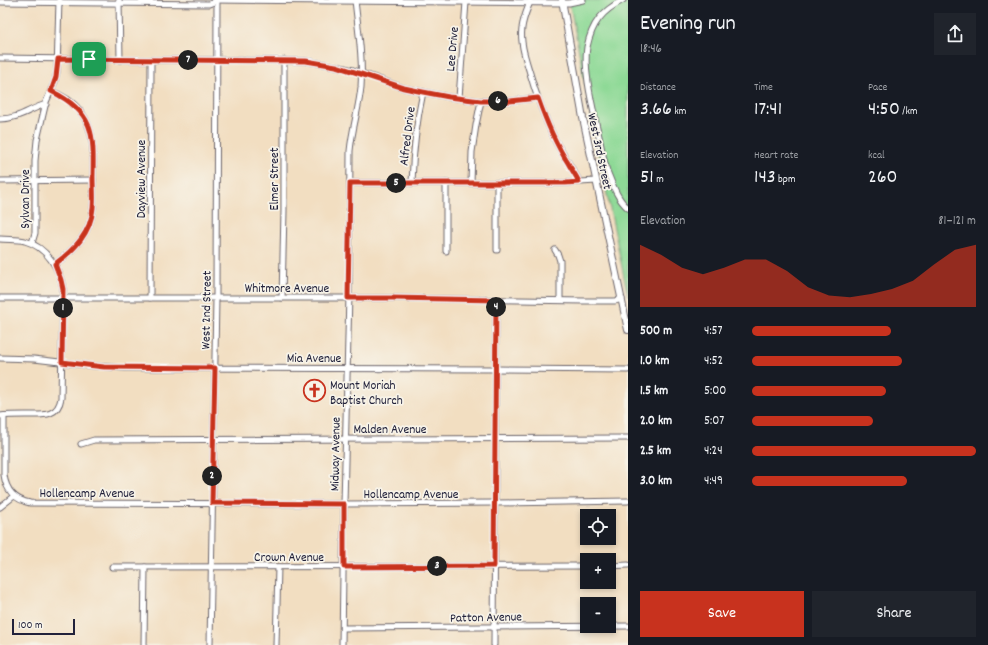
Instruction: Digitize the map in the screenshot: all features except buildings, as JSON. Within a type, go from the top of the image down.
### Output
[{"type":"main road","name":"West 3rd Street","points":[[562,1],[580,106],[628,330]]},
{"type":"street","points":[[0,2],[209,4],[216,0],[466,2],[562,1],[569,3],[583,0]]},
{"type":"street","name":"West 2nd Street","points":[[210,645],[216,298],[218,60],[216,0]]},
{"type":"street","points":[[623,0],[604,12],[598,19],[589,40],[586,60],[589,86],[598,133],[607,169],[618,195],[628,208]]},
{"type":"street","name":"Midway Avenue","points":[[342,645],[351,143],[361,73],[355,1]]},
{"type":"street","name":"Sylvan Drive","points":[[2,416],[49,414],[59,406],[61,398],[63,289],[55,264],[46,254],[32,244],[35,233],[37,140],[46,104],[56,77],[58,59],[59,2]]},
{"type":"street","points":[[119,2],[120,60]]},
{"type":"street","name":"Lee Drive","points":[[459,98],[466,2]]},
{"type":"street","points":[[530,2],[522,23],[522,36],[526,62],[550,130],[579,182]]},
{"type":"street","points":[[0,58],[306,61],[336,66],[423,92],[459,98],[481,101],[510,101],[538,98]]},
{"type":"street","name":"Dayview Avenue","points":[[150,298],[151,60]]},
{"type":"street","name":"Elmer Street","points":[[282,298],[284,211],[284,60]]},
{"type":"street","points":[[51,91],[63,97],[82,113],[89,126],[93,144],[92,218],[81,241],[65,257],[55,264]]},
{"type":"street","name":"Alfred Drive","points":[[412,183],[414,141],[423,92]]},
{"type":"street","points":[[471,183],[472,152],[481,101]]},
{"type":"street","points":[[0,118],[16,117],[46,104]]},
{"type":"street","points":[[0,180],[93,180]]},
{"type":"street","points":[[350,183],[566,183],[596,181]]},
{"type":"street","points":[[446,183],[446,251]]},
{"type":"street","points":[[497,183],[497,250]]},
{"type":"street","points":[[0,239],[21,240],[32,244]]},
{"type":"street","points":[[555,250],[560,261],[560,300]]},
{"type":"street","name":"Whitmore Avenue","points":[[0,298],[392,298],[607,301],[622,299]]},
{"type":"street","points":[[494,645],[496,300]]},
{"type":"street","name":"Mia Avenue","points":[[0,358],[34,359],[104,367],[628,370]]},
{"type":"street","points":[[0,507],[14,496],[6,482],[2,416]]},
{"type":"street","name":"Malden Avenue","points":[[81,444],[94,440],[628,438]]},
{"type":"street","name":"Hollencamp Avenue","points":[[14,496],[20,500],[30,503],[344,504],[628,501]]},
{"type":"street","points":[[616,566],[628,565]]},
{"type":"street","name":"Crown Avenue","points":[[112,567],[580,566]]},
{"type":"street","points":[[144,645],[145,567]]},
{"type":"street","points":[[276,645],[278,567]]},
{"type":"street","name":"Patton Avenue","points":[[343,628],[628,626]]},
{"type":"green space","points":[[569,0],[628,0],[628,296],[599,156]]},
{"type":"place","name":"Mount Moriah Baptist Church","points":[[314,391]]},
{"type":"route","points":[[58,59],[89,59],[296,60],[326,64],[353,70],[404,88],[449,97],[481,101],[510,101],[538,98],[550,130],[579,182],[350,183],[348,298],[496,300],[494,566],[344,567],[344,504],[212,503],[215,368],[125,368],[62,362],[63,289],[55,264],[70,253],[81,241],[92,218],[94,200],[93,144],[89,126],[82,113],[68,100],[51,91],[55,82],[58,59]]}]
